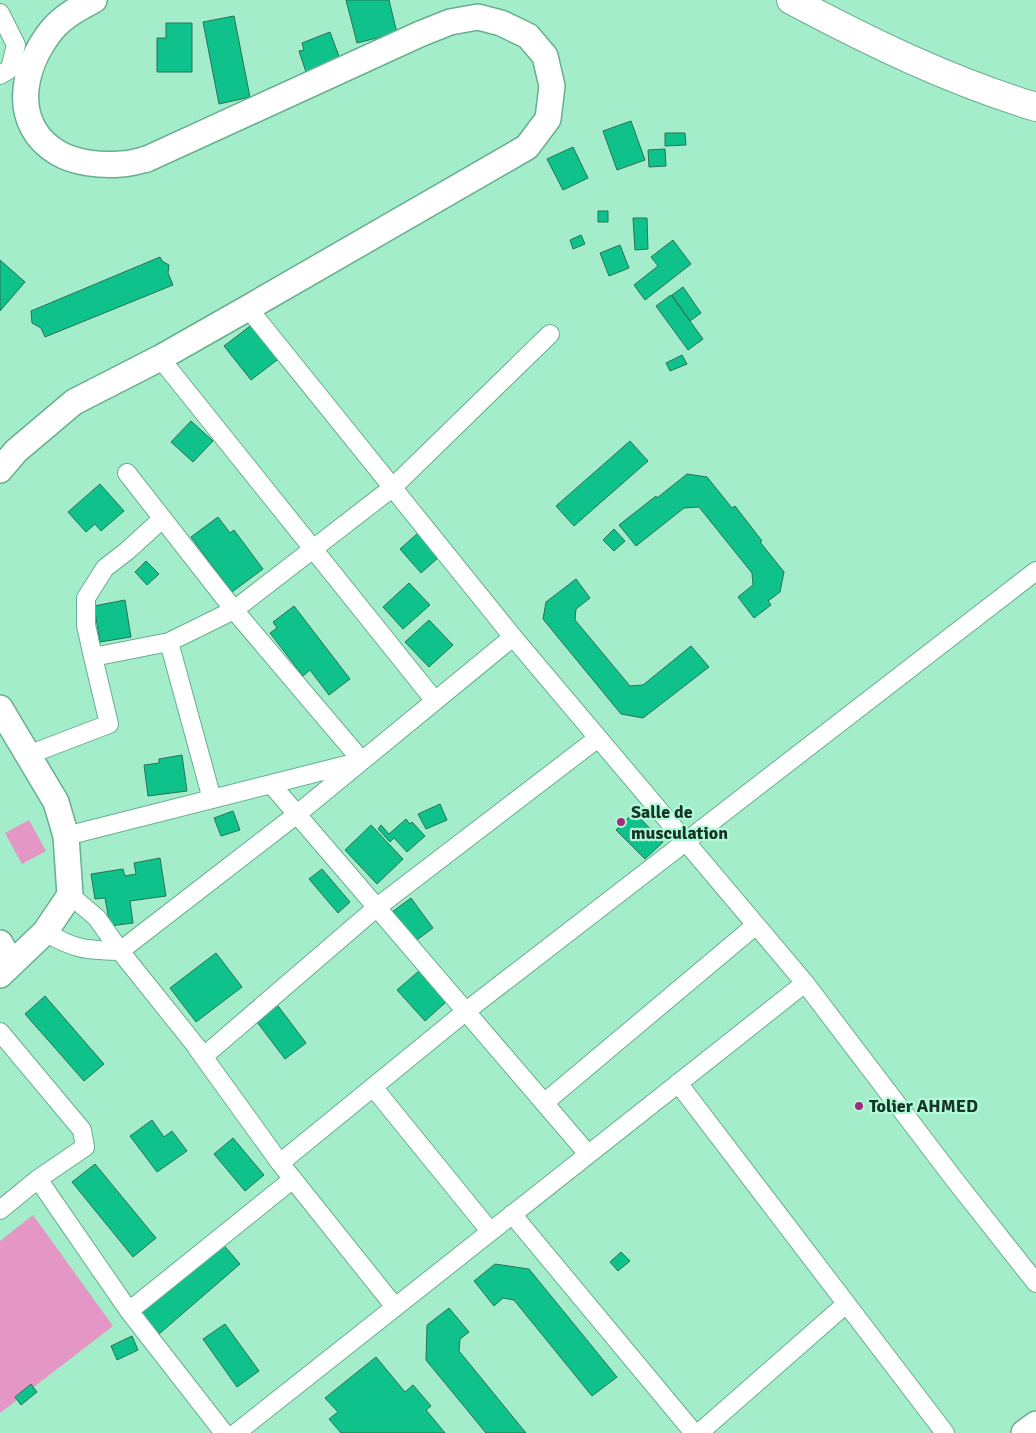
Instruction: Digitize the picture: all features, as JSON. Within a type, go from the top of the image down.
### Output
[{"type":"main road","points":[[0,470],[16,451],[74,402],[160,358],[527,147],[548,119],[552,86],[544,56],[528,36],[501,23],[478,17],[450,22],[147,159],[121,164],[72,159],[58,153],[44,142],[31,124],[26,110],[25,91],[29,72],[36,54],[52,30],[76,9],[94,0]]},
{"type":"main road","points":[[791,0],[917,64],[1003,97],[1036,107]]},
{"type":"main road","points":[[0,708],[56,802],[66,836],[70,895],[46,932],[4,960]]},
{"type":"main road","points":[[1024,1433],[1036,1424]]},
{"type":"street","points":[[0,13],[16,45],[10,69],[0,75]]},
{"type":"street","points":[[248,308],[513,637],[805,983],[954,1179],[1036,1283]]},
{"type":"street","points":[[93,657],[169,642],[234,610],[392,488],[550,334]]},
{"type":"street","points":[[160,358],[435,701]]},
{"type":"street","points":[[127,473],[234,610],[362,761]]},
{"type":"street","points":[[28,755],[109,724],[86,625],[86,598],[105,568],[162,519]]},
{"type":"street","points":[[280,1163],[466,1012],[685,841],[1036,572]]},
{"type":"street","points":[[46,932],[65,944],[86,950],[120,951],[296,814],[513,637]]},
{"type":"street","points":[[169,642],[212,800]]},
{"type":"street","points":[[195,1046],[204,1056],[376,908],[598,738]]},
{"type":"street","points":[[66,836],[362,761]]},
{"type":"street","points":[[271,784],[588,1154]]},
{"type":"street","points":[[70,895],[97,918],[120,951],[195,1046],[280,1163],[395,1306]]},
{"type":"street","points":[[544,1103],[756,925]]},
{"type":"street","points":[[38,1179],[129,1311],[236,1432],[805,983]]},
{"type":"street","points":[[0,1032],[82,1130],[85,1147],[38,1179],[0,1210]]},
{"type":"street","points":[[678,1083],[945,1433]]},
{"type":"street","points":[[373,1087],[490,1231]]},
{"type":"street","points":[[129,1311],[293,1179]]},
{"type":"street","points":[[512,1214],[694,1433]]},
{"type":"street","points":[[699,1433],[846,1304]]},
{"type":"shaded area","points":[[29,820],[46,851],[22,864],[5,833]]},
{"type":"shaded area","points":[[33,1215],[113,1326],[0,1413],[0,1241]]},
{"type":"building","points":[[346,0],[389,0],[397,33],[357,43]]},
{"type":"building","points":[[234,16],[250,97],[219,104],[203,22]]},
{"type":"building","points":[[166,23],[192,23],[192,72],[157,72],[157,38],[166,38]]},
{"type":"building","points":[[330,32],[340,59],[306,72],[299,51],[304,50],[302,43]]},
{"type":"building","points":[[631,121],[645,160],[617,170],[603,131]]},
{"type":"building","points":[[665,133],[685,133],[686,145],[665,146]]},
{"type":"building","points":[[573,147],[588,178],[563,190],[547,159]]},
{"type":"building","points":[[665,149],[666,166],[649,167],[648,150]]},
{"type":"building","points":[[598,211],[608,211],[608,222],[598,222]]},
{"type":"building","points":[[633,218],[647,218],[648,249],[635,250]]},
{"type":"building","points":[[581,235],[585,244],[573,249],[570,240]]},
{"type":"building","points":[[673,240],[691,264],[645,300],[634,285],[658,266],[651,257]]},
{"type":"building","points":[[620,245],[629,268],[609,276],[600,253]]},
{"type":"building","points":[[160,257],[162,261],[169,265],[168,273],[173,285],[45,337],[41,328],[32,323],[31,311]]},
{"type":"building","points":[[0,260],[25,282],[0,311]]},
{"type":"building","points":[[683,287],[701,313],[690,321],[672,295]]},
{"type":"building","points":[[671,295],[703,339],[688,350],[656,306]]},
{"type":"building","points":[[254,323],[281,357],[251,380],[224,346]]},
{"type":"building","points":[[682,355],[687,364],[670,371],[666,363]]},
{"type":"building","points":[[191,421],[213,441],[193,462],[171,442]]},
{"type":"building","points":[[630,441],[648,461],[574,526],[556,506]]},
{"type":"building","points":[[687,474],[707,477],[732,508],[735,506],[784,572],[780,592],[768,601],[771,605],[754,618],[738,597],[753,585],[752,573],[699,507],[684,508],[636,546],[619,525]]},
{"type":"building","points":[[100,484],[124,511],[101,531],[95,524],[86,532],[68,512]]},
{"type":"building","points":[[218,517],[230,533],[234,530],[263,569],[232,592],[191,537]]},
{"type":"building","points":[[614,529],[625,541],[614,551],[603,540]]},
{"type":"building","points":[[418,533],[439,557],[421,573],[400,549]]},
{"type":"building","points":[[146,561],[159,574],[147,585],[135,572]]},
{"type":"building","points":[[576,579],[590,598],[576,609],[575,620],[630,686],[643,685],[691,646],[709,667],[643,718],[621,714],[543,619],[546,602]]},
{"type":"building","points":[[409,583],[430,605],[403,629],[383,607]]},
{"type":"building","points":[[125,600],[131,637],[100,642],[94,606]]},
{"type":"building","points":[[294,606],[350,679],[329,695],[310,670],[303,676],[270,633],[277,628],[273,622]]},
{"type":"building","points":[[429,620],[453,645],[429,667],[405,642]]},
{"type":"building","points":[[182,755],[187,791],[148,796],[144,765],[159,763],[159,759]]},
{"type":"building","points":[[440,804],[447,820],[426,829],[418,814]]},
{"type":"building","points":[[233,811],[240,830],[221,836],[214,818]]},
{"type":"building","points":[[634,812],[663,842],[645,859],[616,830]]},
{"type":"building","points":[[406,819],[410,824],[412,822],[425,836],[407,852],[394,838],[390,842],[378,829],[381,825],[389,834]]},
{"type":"building","points":[[371,825],[403,859],[377,884],[345,850]]},
{"type":"building","points":[[160,858],[166,896],[130,901],[133,923],[110,926],[105,898],[95,899],[91,874],[123,869],[125,876],[136,874],[134,863]]},
{"type":"building","points":[[322,869],[350,902],[338,913],[309,879]]},
{"type":"building","points":[[411,898],[433,928],[414,942],[392,912]]},
{"type":"building","points":[[216,953],[242,987],[196,1022],[170,988]]},
{"type":"building","points":[[419,971],[446,1002],[425,1021],[397,990]]},
{"type":"building","points":[[45,996],[104,1064],[84,1081],[25,1014]]},
{"type":"building","points":[[275,1002],[306,1043],[285,1059],[254,1018]]},
{"type":"building","points":[[152,1120],[164,1137],[172,1131],[187,1151],[157,1172],[130,1136]]},
{"type":"building","points":[[233,1138],[264,1175],[245,1191],[214,1154]]},
{"type":"building","points":[[95,1164],[156,1238],[133,1257],[72,1182]]},
{"type":"building","points":[[221,1242],[240,1264],[159,1334],[139,1312]]},
{"type":"building","points":[[621,1252],[630,1261],[618,1271],[610,1262]]},
{"type":"building","points":[[495,1264],[529,1269],[617,1377],[592,1396],[514,1300],[503,1298],[494,1306],[474,1281]]},
{"type":"building","points":[[449,1308],[469,1332],[460,1339],[459,1351],[526,1433],[486,1433],[426,1360],[427,1325]]},
{"type":"building","points":[[225,1324],[259,1371],[237,1387],[203,1339]]},
{"type":"building","points":[[132,1336],[138,1350],[117,1360],[111,1346]]},
{"type":"building","points":[[376,1357],[405,1392],[413,1385],[431,1406],[426,1410],[445,1433],[341,1433],[329,1419],[338,1412],[325,1398]]},
{"type":"building","points":[[31,1384],[37,1392],[21,1405],[15,1397]]},
{"type":"place","name":"Salle de musculation","points":[[621,822]]},
{"type":"place","name":"Tolier AHMED","points":[[859,1106]]}]
